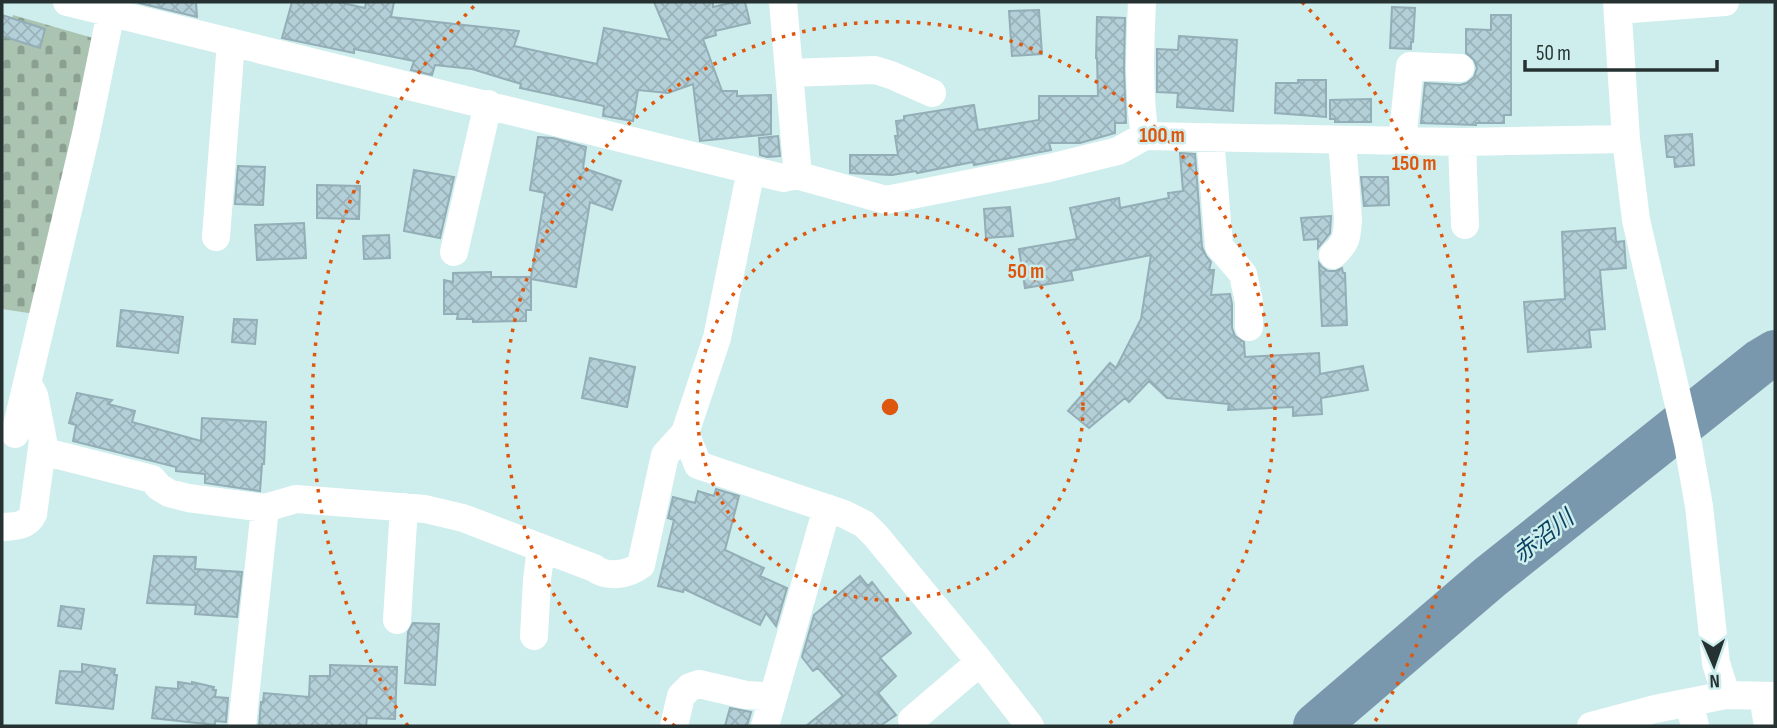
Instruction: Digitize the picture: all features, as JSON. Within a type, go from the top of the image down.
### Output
[{"type":"street","points":[[67,2],[783,178],[796,175],[886,200],[1049,168],[1118,151],[1145,136],[1462,142],[1626,139]]},
{"type":"street","points":[[783,2],[796,175]]},
{"type":"street","points":[[1142,2],[1140,47],[1145,136]]},
{"type":"street","points":[[1726,2],[1618,6],[1626,139],[1636,220],[1688,444],[1699,506],[1716,663],[1726,695]]},
{"type":"street","points":[[15,434],[86,134],[111,12]]},
{"type":"street","points":[[216,237],[230,42]]},
{"type":"street","points":[[1402,141],[1410,66],[1460,68]]},
{"type":"street","points":[[789,73],[875,71],[932,93]]},
{"type":"street","points":[[454,252],[488,104]]},
{"type":"street","points":[[1210,137],[1219,246],[1244,274],[1250,327]]},
{"type":"street","points":[[1333,255],[1345,242],[1348,232],[1342,140]]},
{"type":"street","points":[[1462,142],[1465,225]]},
{"type":"street","points":[[42,452],[152,479],[169,493],[188,498],[265,508],[296,499],[425,509],[463,518],[601,573],[632,572],[641,565],[665,455],[685,433],[717,338],[751,170]]},
{"type":"street","points":[[2,527],[22,525],[30,521],[33,514],[43,441],[34,395],[28,383]]},
{"type":"street","points":[[685,433],[698,465],[844,514],[864,524],[1030,726]]},
{"type":"street","points":[[397,620],[404,507]]},
{"type":"street","points":[[242,726],[265,508]]},
{"type":"street","points":[[765,726],[827,508]]},
{"type":"street","points":[[534,636],[541,548]]},
{"type":"street","points":[[912,720],[980,662]]},
{"type":"street","points":[[674,726],[681,695],[690,687],[699,684],[746,695],[774,694]]},
{"type":"street","points":[[1595,726],[1655,709],[1692,714],[1726,695],[1769,696],[1768,726]]},
{"type":"green space","points":[[13,15],[100,40],[35,314],[2,309],[2,42]]},
{"type":"building","points":[[196,2],[197,17],[139,3]]},
{"type":"building","points":[[292,2],[338,2],[365,8],[366,2],[394,2],[391,17],[519,31],[514,46],[597,64],[604,28],[670,40],[654,2],[713,2],[713,7],[745,2],[750,23],[715,31],[716,35],[703,39],[722,91],[737,91],[737,96],[771,95],[771,134],[700,141],[693,84],[668,93],[638,90],[633,121],[603,116],[604,106],[520,88],[521,84],[472,69],[435,65],[432,75],[411,70],[414,61],[354,49],[354,53],[282,38]]},
{"type":"building","points":[[1392,7],[1415,8],[1411,49],[1390,48]]},
{"type":"building","points":[[1039,10],[1042,54],[1012,56],[1009,11]]},
{"type":"building","points":[[2,15],[45,29],[40,48],[2,36]]},
{"type":"building","points":[[1491,15],[1511,15],[1511,115],[1504,115],[1504,123],[1421,123],[1425,83],[1460,85],[1474,77],[1477,68],[1474,60],[1466,53],[1466,29],[1491,30]]},
{"type":"building","points":[[1097,17],[1125,18],[1126,123],[1115,123],[1115,133],[1080,143],[1049,143],[1051,150],[974,165],[973,162],[892,175],[850,173],[850,155],[898,155],[896,121],[904,120],[904,116],[974,105],[978,130],[1039,120],[1039,96],[1098,96]]},
{"type":"building","points":[[1179,36],[1237,40],[1233,111],[1177,107],[1178,93],[1157,92],[1157,49],[1178,50]]},
{"type":"building","points":[[1298,80],[1326,80],[1326,117],[1275,113],[1276,83],[1298,83]]},
{"type":"building","points":[[1371,99],[1371,122],[1335,122],[1335,119],[1330,119],[1330,100]]},
{"type":"building","points":[[1692,134],[1694,165],[1675,167],[1674,157],[1667,157],[1665,136]]},
{"type":"building","points":[[778,136],[780,156],[760,155],[759,138]]},
{"type":"building","points":[[538,137],[586,147],[583,168],[621,181],[612,210],[590,202],[576,287],[531,279],[531,310],[526,310],[526,321],[473,322],[473,319],[457,319],[458,314],[444,314],[444,280],[453,282],[453,273],[491,272],[491,277],[531,277],[545,193],[530,190]]},
{"type":"building","points":[[1180,153],[1195,154],[1202,247],[1211,262],[1209,270],[1214,270],[1211,295],[1230,294],[1232,328],[1235,336],[1244,342],[1245,357],[1319,353],[1320,374],[1363,366],[1368,390],[1321,398],[1322,414],[1293,416],[1293,407],[1228,410],[1229,404],[1167,398],[1149,381],[1129,402],[1125,398],[1089,428],[1068,411],[1110,363],[1116,368],[1141,319],[1151,255],[1071,271],[1073,280],[1025,288],[1019,249],[1077,239],[1070,208],[1119,198],[1120,208],[1169,198],[1168,193],[1183,191]]},
{"type":"building","points":[[238,166],[265,167],[263,205],[235,204]]},
{"type":"building","points":[[414,170],[454,177],[440,238],[404,231]]},
{"type":"building","points":[[1361,177],[1388,177],[1389,205],[1364,206]]},
{"type":"building","points":[[317,185],[360,186],[359,219],[317,218]]},
{"type":"building","points":[[1010,207],[1013,236],[986,238],[984,209]]},
{"type":"building","points":[[1331,216],[1330,233],[1318,248],[1318,239],[1304,240],[1301,218]]},
{"type":"building","points":[[304,223],[306,258],[257,260],[255,225]]},
{"type":"building","points":[[1615,228],[1616,242],[1624,241],[1626,268],[1600,270],[1605,329],[1589,330],[1591,347],[1528,352],[1524,302],[1565,299],[1562,232]]},
{"type":"building","points":[[389,235],[390,258],[364,259],[363,236]]},
{"type":"building","points":[[1319,263],[1328,271],[1342,268],[1345,273],[1347,325],[1322,326]]},
{"type":"building","points":[[121,310],[183,317],[178,353],[117,346]]},
{"type":"building","points":[[234,319],[257,320],[255,344],[232,342]]},
{"type":"building","points":[[590,358],[635,367],[627,407],[582,398]]},
{"type":"building","points":[[77,393],[112,400],[108,404],[135,411],[132,422],[201,441],[202,418],[266,422],[260,491],[205,483],[205,474],[176,471],[176,467],[73,441],[76,425],[69,423]]},
{"type":"building","points":[[716,489],[739,496],[725,550],[764,568],[760,576],[787,588],[776,626],[766,613],[760,625],[684,589],[683,592],[658,586],[674,520],[668,518],[673,497],[695,503],[698,491],[714,496]]},
{"type":"building","points":[[154,556],[196,557],[195,569],[242,572],[237,617],[195,614],[196,605],[147,603]]},
{"type":"building","points":[[860,576],[868,586],[872,582],[911,633],[880,658],[896,676],[878,693],[896,715],[880,726],[806,726],[843,696],[818,668],[813,671],[802,657],[814,615]]},
{"type":"building","points":[[61,606],[84,609],[81,629],[58,626]]},
{"type":"building","points":[[413,623],[439,624],[435,685],[405,683],[408,632]]},
{"type":"building","points":[[82,664],[115,669],[114,675],[117,675],[113,709],[56,703],[60,671],[82,672]]},
{"type":"building","points":[[330,665],[397,667],[395,719],[367,718],[366,726],[259,726],[264,693],[309,697],[310,676],[330,676]]},
{"type":"building","points":[[178,682],[214,687],[215,697],[228,698],[226,722],[215,721],[215,725],[152,718],[156,687],[178,689]]},
{"type":"building","points":[[730,708],[751,712],[747,726],[725,726]]},
{"type":"waterway","name":"赤沼川","points":[[1316,726],[1490,577],[1760,362],[1775,353]]}]
